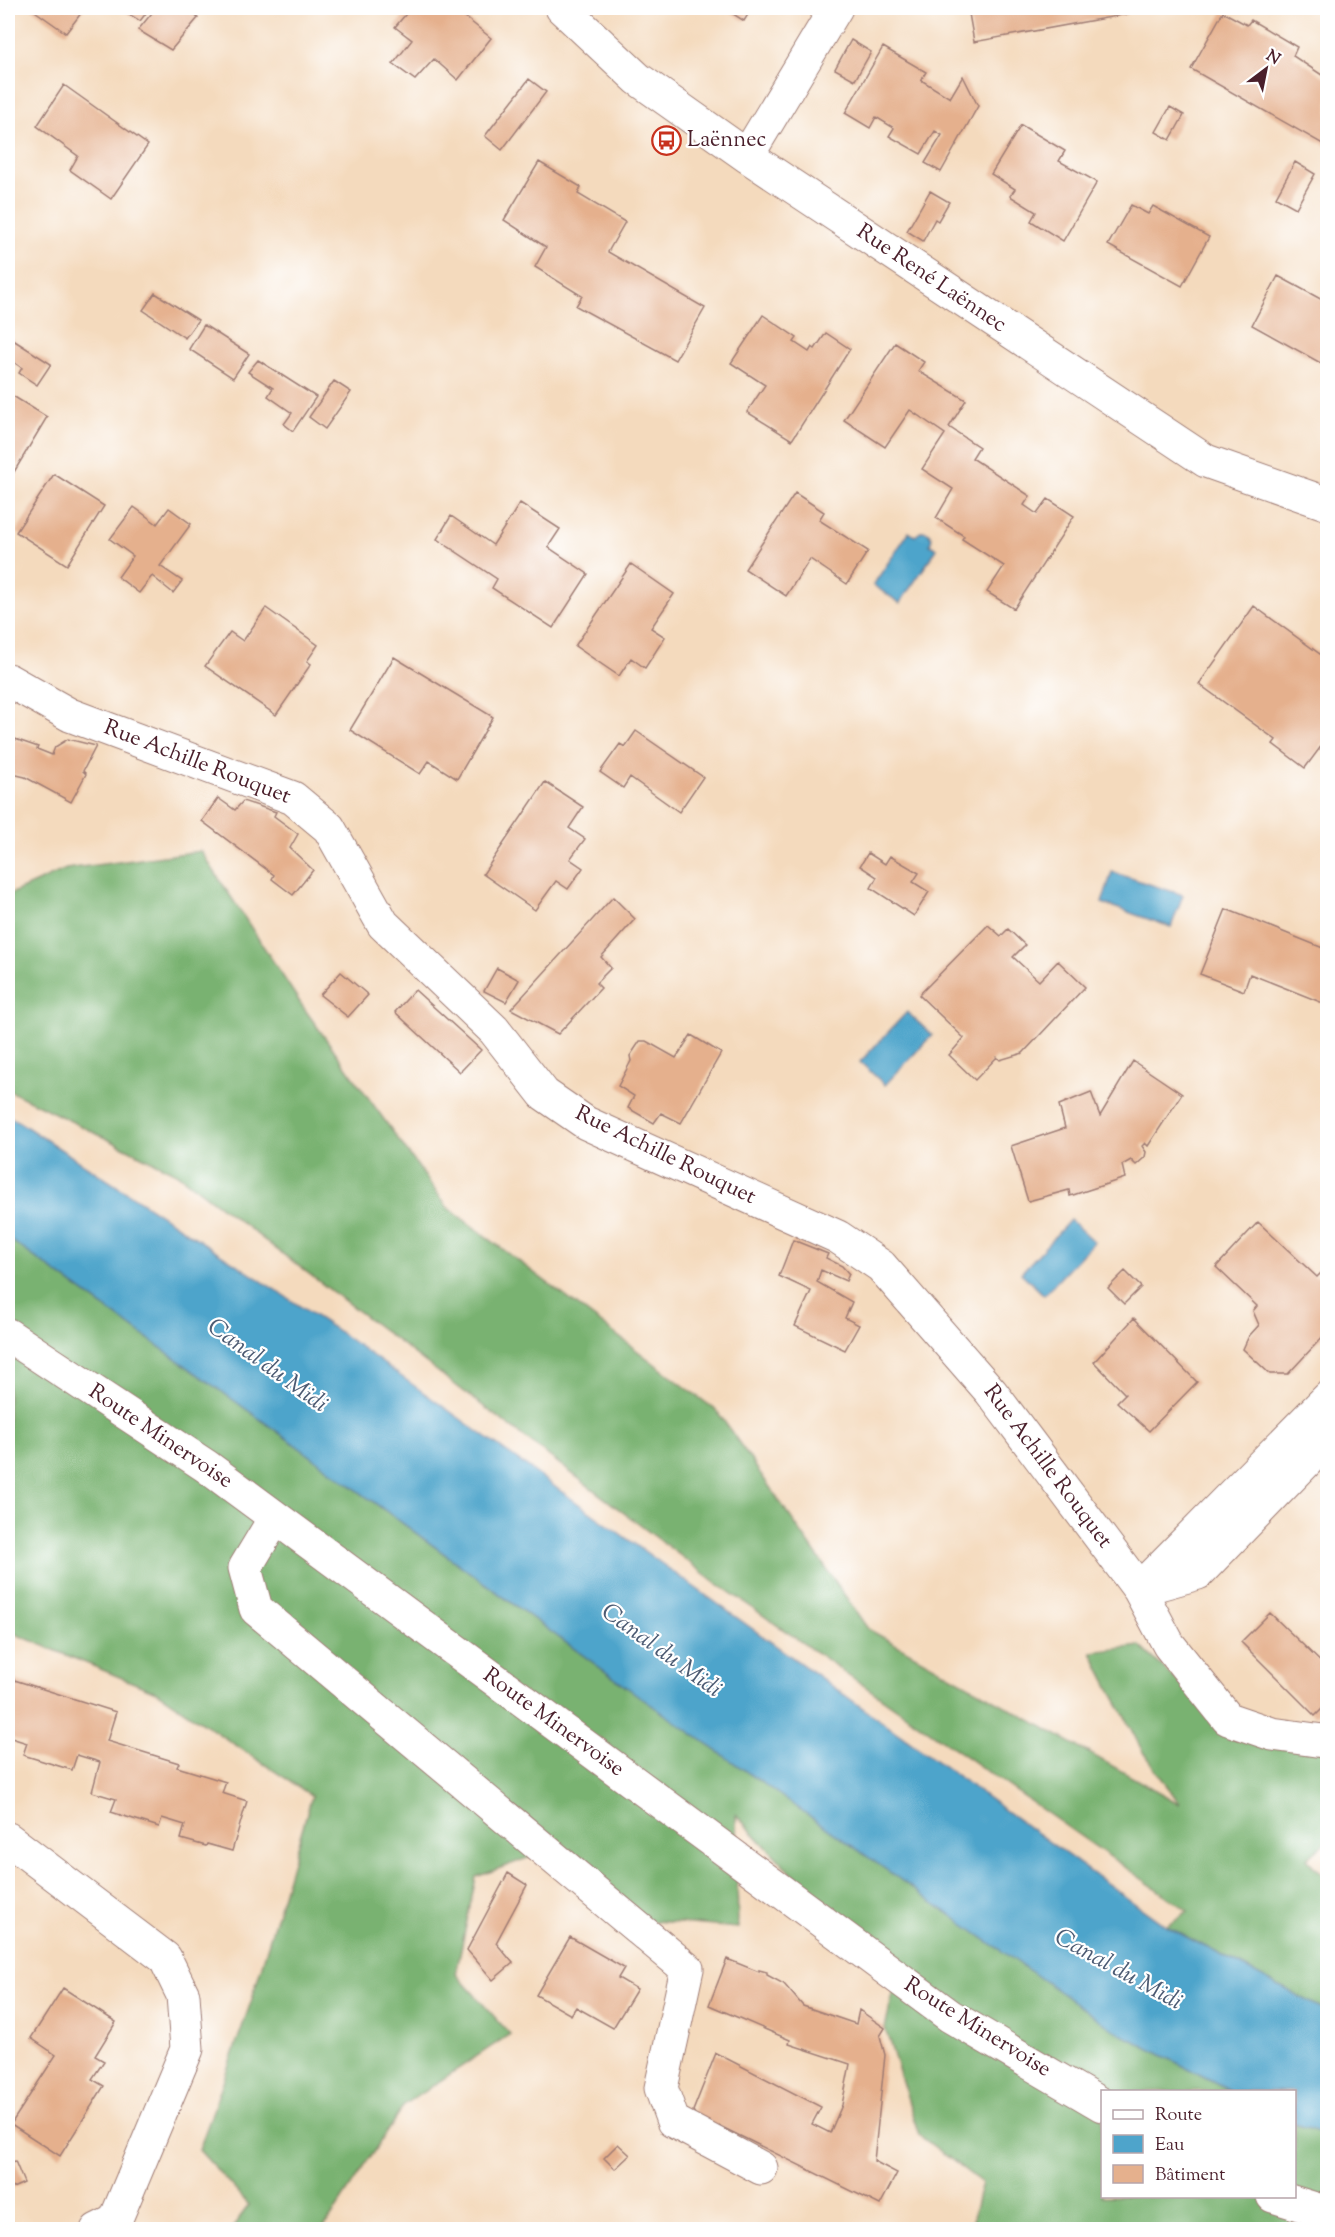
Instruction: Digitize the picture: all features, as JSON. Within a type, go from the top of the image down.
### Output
[{"type":"street","name":"Rue René Laënnec","points":[[562,8],[638,79],[747,156],[1206,460],[1328,504]]},
{"type":"street","points":[[747,156],[836,8]]},
{"type":"street","name":"Rue Achille Rouquet","points":[[8,680],[70,715],[293,798],[329,828],[383,924],[494,1030],[544,1094],[586,1123],[838,1238],[881,1266],[991,1392],[1139,1590],[1169,1645],[1228,1719],[1272,1734],[1323,1741],[1328,1739]]},
{"type":"street","name":"Route Minervoise","points":[[8,1335],[206,1466],[950,2016],[1101,2105]]},
{"type":"street","points":[[1139,1590],[1328,1398]]},
{"type":"street","points":[[1139,1590],[1198,1574],[1328,1438]]},
{"type":"street","points":[[275,1518],[245,1568],[256,1609],[687,1969],[661,2088],[673,2121],[761,2168]]},
{"type":"street","points":[[8,1839],[165,1958],[183,1995],[187,2049],[115,2221],[97,2229]]},
{"type":"street","points":[[1280,2198],[1328,2212]]},
{"type":"green space","points":[[201,851],[303,1007],[447,1207],[717,1411],[868,1629],[1180,1804],[1143,1752],[1091,1652],[1140,1646],[1228,1728],[1327,1730],[1327,1842],[1307,1859],[1327,1880],[1327,2011],[1166,1926],[1188,1911],[715,1582],[176,1173],[8,1090],[8,895],[66,869]]},
{"type":"green space","points":[[8,1238],[643,1699],[1117,2031],[1230,2090],[1101,2090],[1101,2198],[1296,2198],[1296,2124],[1327,2135],[1327,2229],[970,2229],[982,2183],[919,2135],[885,2028],[901,1958],[802,1884],[736,1815],[738,1928],[643,1920],[541,1853],[476,1877],[456,1974],[510,2034],[404,2105],[323,2229],[231,2229],[249,2205],[199,2150],[252,1999],[312,1796],[156,1692],[8,1631]]},
{"type":"water","points":[[922,531],[928,532],[932,538],[930,545],[937,549],[900,603],[873,585],[909,532],[915,536]]},
{"type":"water","points":[[1112,872],[1183,895],[1171,927],[1102,903]]},
{"type":"water","points":[[907,1012],[932,1035],[885,1085],[860,1062]]},
{"type":"water","name":"Canal du Midi","points":[[8,1116],[338,1331],[1166,1926],[1327,2011],[1327,2135],[1296,2124],[1296,2090],[1230,2090],[1117,2032],[643,1699],[8,1238]]},
{"type":"water","points":[[1070,1220],[1094,1242],[1044,1295],[1021,1273]]},
{"type":"building","points":[[33,8],[85,8],[66,33]]},
{"type":"building","points":[[119,8],[150,8],[140,21]]},
{"type":"building","points":[[156,8],[185,8],[198,18],[171,50],[138,30]]},
{"type":"building","points":[[411,8],[454,8],[491,38],[458,80],[434,59],[415,80],[393,64],[412,40],[395,27]]},
{"type":"building","points":[[724,8],[752,8],[744,21]]},
{"type":"building","points":[[968,8],[1127,8],[1128,14],[974,42]]},
{"type":"building","points":[[1223,12],[1247,25],[1251,20],[1297,47],[1293,56],[1328,79],[1328,147],[1191,69]]},
{"type":"building","points":[[851,40],[871,52],[855,80],[835,69]]},
{"type":"building","points":[[883,47],[926,72],[921,80],[950,98],[963,76],[978,106],[941,172],[925,163],[942,135],[935,131],[921,154],[889,136],[894,128],[876,117],[870,128],[845,113]]},
{"type":"building","points":[[529,79],[546,92],[502,150],[485,136]]},
{"type":"building","points":[[64,85],[148,145],[111,199],[70,170],[78,156],[37,126]]},
{"type":"building","points":[[1170,107],[1184,115],[1170,140],[1156,132]]},
{"type":"building","points":[[1021,125],[1065,151],[1059,161],[1097,182],[1063,241],[1031,221],[1036,212],[1010,196],[1015,189],[991,174]]},
{"type":"building","points":[[539,162],[581,187],[578,194],[625,222],[608,252],[705,308],[675,360],[576,306],[582,296],[535,267],[546,247],[504,220]]},
{"type":"building","points":[[1295,162],[1315,174],[1296,208],[1276,197]]},
{"type":"building","points":[[930,191],[949,202],[938,221],[935,219],[923,241],[907,231]]},
{"type":"building","points":[[1131,205],[1148,214],[1153,206],[1209,237],[1182,286],[1108,245]]},
{"type":"building","points":[[1278,276],[1328,303],[1326,366],[1252,325]]},
{"type":"building","points":[[155,293],[198,320],[185,338],[143,310]]},
{"type":"building","points":[[763,315],[797,338],[794,342],[809,352],[812,347],[815,349],[826,333],[850,349],[792,440],[747,412],[765,385],[731,363]]},
{"type":"building","points":[[204,325],[249,354],[233,378],[189,349]]},
{"type":"building","points":[[10,338],[51,364],[37,385],[19,373],[22,368],[8,358]]},
{"type":"building","points":[[895,343],[924,362],[918,371],[966,400],[949,427],[979,447],[972,458],[1030,496],[1024,505],[1037,514],[1048,499],[1074,516],[1014,609],[987,592],[1004,566],[962,539],[964,536],[936,518],[953,489],[922,469],[945,434],[910,410],[885,447],[844,420]]},
{"type":"building","points":[[258,360],[316,397],[293,431],[284,424],[292,413],[268,396],[273,388],[248,372]]},
{"type":"building","points":[[334,381],[351,392],[325,429],[309,417]]},
{"type":"building","points":[[8,393],[47,417],[8,482]]},
{"type":"building","points":[[54,474],[104,506],[67,565],[16,532]]},
{"type":"building","points":[[795,493],[824,512],[819,520],[868,551],[847,584],[810,559],[786,596],[745,569]]},
{"type":"building","points":[[520,503],[560,529],[548,547],[588,574],[553,628],[492,588],[497,579],[437,539],[451,516],[493,545]]},
{"type":"building","points":[[134,507],[157,524],[169,508],[191,524],[160,566],[182,581],[173,593],[152,576],[139,593],[118,577],[133,556],[110,539]]},
{"type":"building","points":[[631,564],[674,594],[651,628],[665,637],[645,668],[631,658],[619,676],[575,646]]},
{"type":"building","points":[[1254,606],[1328,660],[1328,737],[1305,768],[1273,744],[1276,740],[1199,684]]},
{"type":"building","points":[[266,608],[318,645],[307,661],[311,664],[276,715],[205,666],[230,632],[243,641]]},
{"type":"building","points":[[394,657],[493,717],[457,779],[429,761],[420,774],[350,730]]},
{"type":"building","points":[[636,731],[703,777],[679,812],[630,777],[623,788],[600,772],[620,744],[625,747]]},
{"type":"building","points":[[15,739],[52,755],[55,747],[68,739],[96,746],[83,771],[86,774],[71,802],[25,777],[8,773],[8,760]]},
{"type":"building","points":[[545,782],[583,807],[569,828],[585,839],[570,859],[583,868],[568,889],[556,881],[535,910],[483,874]]},
{"type":"building","points":[[218,798],[235,810],[243,801],[276,812],[274,816],[298,834],[290,848],[313,870],[293,895],[272,879],[274,875],[202,821]]},
{"type":"building","points":[[868,853],[885,864],[890,856],[919,873],[913,882],[929,892],[914,916],[871,888],[877,877],[860,866]]},
{"type":"building","points":[[613,897],[635,919],[601,957],[611,968],[596,983],[601,988],[558,1034],[511,1009]]},
{"type":"building","points":[[1226,909],[1328,950],[1328,992],[1323,1003],[1250,974],[1244,991],[1200,974]]},
{"type":"building","points":[[988,925],[1001,936],[1008,929],[1025,945],[1013,957],[1039,981],[1058,961],[1085,987],[1023,1053],[1000,1060],[997,1057],[975,1080],[949,1055],[964,1038],[919,995]]},
{"type":"building","points":[[497,968],[519,980],[506,1002],[484,991]]},
{"type":"building","points":[[341,972],[368,995],[348,1017],[320,995]]},
{"type":"building","points":[[415,990],[481,1050],[460,1072],[395,1012]]},
{"type":"building","points":[[691,1035],[721,1053],[681,1123],[661,1113],[654,1123],[628,1108],[634,1096],[618,1086],[631,1061],[630,1056],[640,1041],[646,1041],[676,1058]]},
{"type":"building","points":[[1133,1061],[1182,1094],[1148,1146],[1145,1143],[1142,1146],[1146,1152],[1145,1157],[1136,1165],[1131,1160],[1122,1165],[1125,1178],[1070,1196],[1069,1190],[1028,1201],[1011,1146],[1065,1128],[1059,1105],[1091,1092],[1100,1116]]},
{"type":"building","points":[[1258,1222],[1317,1277],[1321,1273],[1328,1279],[1328,1331],[1288,1374],[1270,1374],[1243,1349],[1249,1336],[1259,1325],[1253,1311],[1257,1306],[1216,1267]]},
{"type":"building","points":[[793,1240],[828,1254],[826,1258],[842,1266],[849,1274],[846,1281],[821,1270],[817,1282],[852,1302],[845,1318],[859,1325],[845,1350],[795,1326],[811,1291],[779,1276]]},
{"type":"building","points":[[1125,1271],[1141,1287],[1124,1304],[1108,1288]]},
{"type":"building","points":[[1134,1318],[1197,1382],[1149,1431],[1117,1402],[1125,1394],[1094,1362]]},
{"type":"building","points":[[1270,1613],[1328,1669],[1328,1703],[1315,1716],[1241,1642]]},
{"type":"building","points":[[8,1678],[116,1712],[107,1741],[179,1763],[177,1767],[226,1782],[222,1793],[247,1801],[232,1851],[181,1839],[185,1825],[162,1818],[159,1827],[111,1812],[116,1799],[92,1792],[100,1762],[77,1755],[72,1770],[23,1755],[27,1743],[8,1737]]},
{"type":"building","points":[[508,1873],[527,1885],[496,1943],[513,1963],[493,1980],[467,1950]]},
{"type":"building","points":[[570,1937],[624,1968],[618,1978],[637,1989],[613,2028],[576,2007],[571,2015],[536,1995]]},
{"type":"building","points":[[727,1959],[759,1972],[759,1970],[767,1972],[767,1975],[784,1984],[803,2006],[856,2024],[859,2010],[885,2028],[880,2036],[885,2055],[874,2161],[897,2173],[880,2205],[720,2126],[717,2132],[701,2123],[693,2111],[716,2053],[821,2107],[812,2124],[830,2133],[842,2105],[850,2064],[789,2044],[790,2040],[709,2005]]},
{"type":"building","points":[[63,1988],[116,2022],[95,2056],[104,2061],[92,2079],[104,2086],[60,2156],[11,2124],[56,2055],[31,2038]]},
{"type":"building","points":[[618,2144],[630,2155],[615,2169],[604,2158]]},
{"type":"building","points":[[15,2161],[24,2183],[8,2190],[8,2164]]},
{"type":"place","name":"Laënnec","points":[[666,141]]}]
